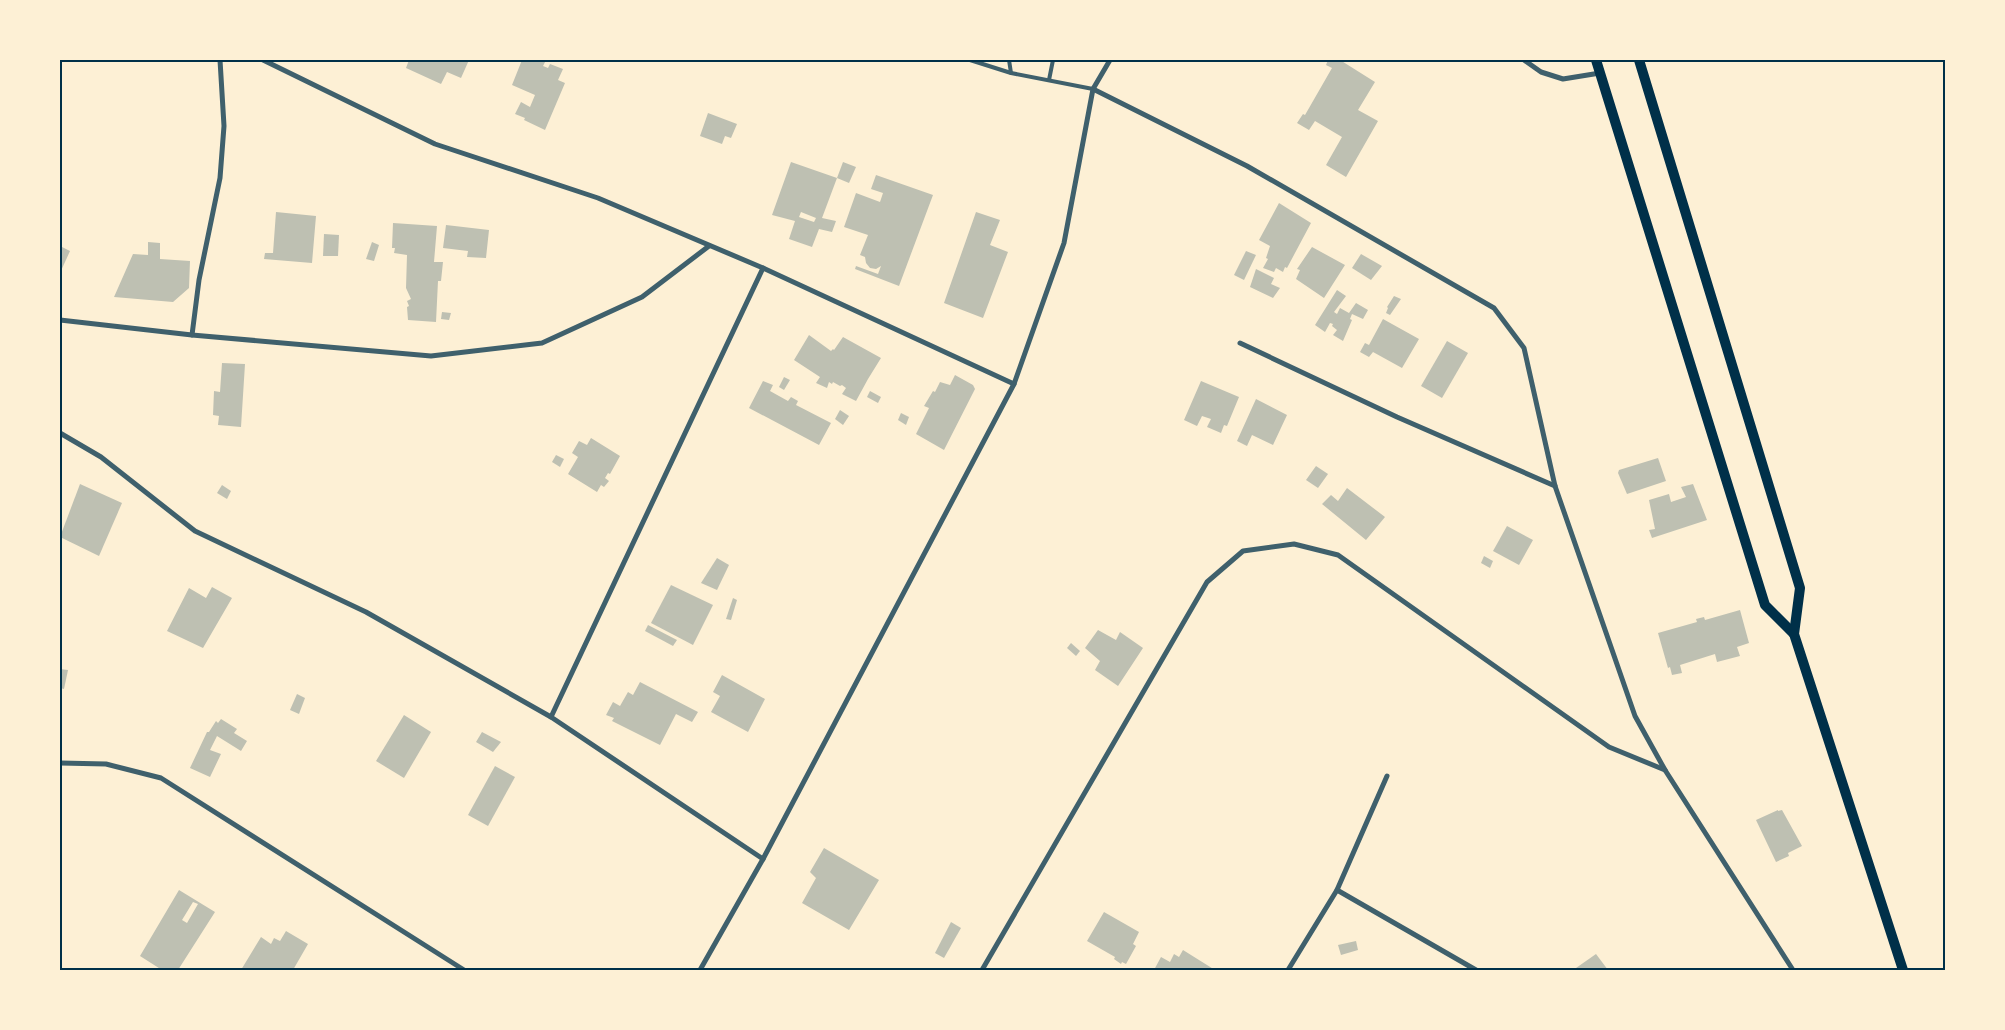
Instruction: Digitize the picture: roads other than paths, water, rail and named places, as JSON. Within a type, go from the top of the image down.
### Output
[{"type":"main road","points":[[1596,60],[1765,605],[1794,634]]},
{"type":"main road","points":[[1639,60],[1800,588],[1794,634],[1903,970]]},
{"type":"street","points":[[192,335],[199,280],[220,178],[224,126],[220,60]]},
{"type":"street","points":[[263,60],[435,144],[598,198],[763,268],[1014,384]]},
{"type":"street","points":[[700,970],[763,859],[1014,384],[1064,243],[1093,89],[1110,60]]},
{"type":"street","points":[[1524,60],[1540,72],[1564,79],[1600,73]]},
{"type":"street","points":[[1093,89],[1247,166],[1494,308],[1524,348],[1555,486],[1635,716],[1665,770],[1793,970]]},
{"type":"street","points":[[60,320],[192,335],[431,356],[542,344],[642,297],[709,246]]},
{"type":"street","points":[[551,717],[763,268]]},
{"type":"street","points":[[1240,344],[1397,417],[1555,486]]},
{"type":"street","points":[[60,433],[101,457],[195,532],[366,612],[551,717],[763,859]]},
{"type":"street","points":[[982,970],[1207,582],[1243,551],[1294,544],[1338,555],[1609,747],[1665,770]]},
{"type":"street","points":[[60,763],[106,764],[161,778],[464,970]]},
{"type":"street","points":[[1288,970],[1337,890],[1388,776]]},
{"type":"street","points":[[1337,890],[1476,970]]},
{"type":"lane","points":[[970,60],[1011,73],[1093,89]]},
{"type":"lane","points":[[1009,60],[1011,73]]},
{"type":"lane","points":[[1049,80],[1052,60]]}]
